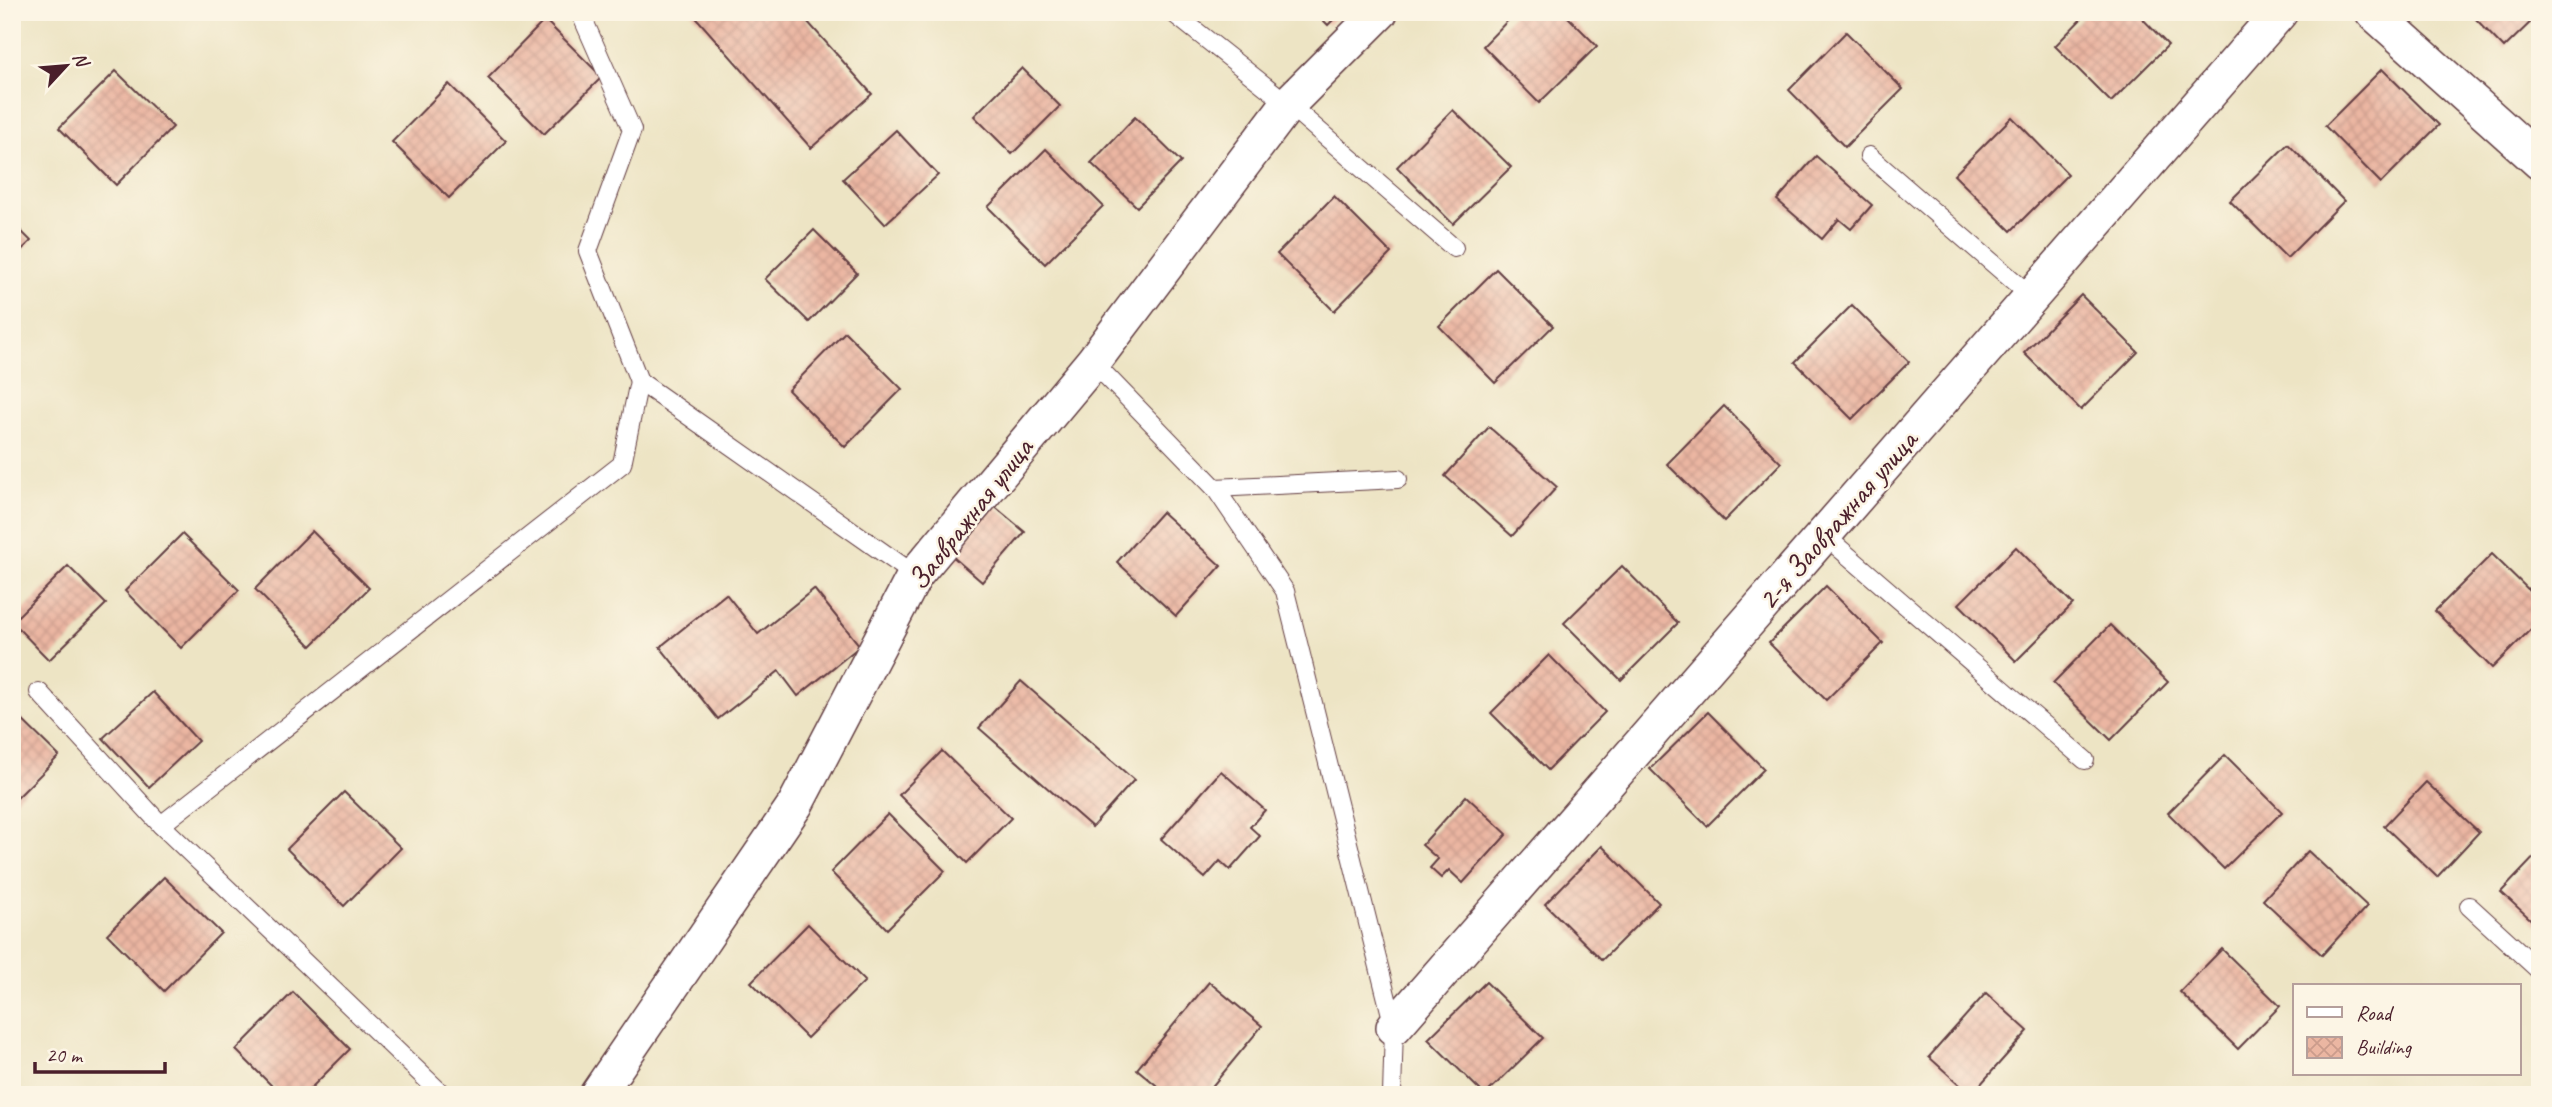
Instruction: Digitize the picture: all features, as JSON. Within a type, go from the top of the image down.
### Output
[{"type":"street","name":"Заовражная улица","points":[[597,1095],[795,805],[915,575],[1093,362],[1288,104],[1380,12]]},
{"type":"street","name":"2-я Заовражная улица","points":[[1394,1027],[2280,12]]},
{"type":"street","points":[[2373,12],[2540,162]]},
{"type":"lane","points":[[161,825],[622,464],[639,381],[588,251],[632,130],[580,12]]},
{"type":"lane","points":[[1172,12],[1288,104],[1454,248]]},
{"type":"lane","points":[[1870,156],[2032,297]]},
{"type":"lane","points":[[1093,362],[1215,488],[1285,591],[1394,1027],[1392,1095]]},
{"type":"lane","points":[[639,381],[915,575]]},
{"type":"lane","points":[[1215,488],[1398,479]]},
{"type":"lane","points":[[1824,535],[2085,760]]},
{"type":"lane","points":[[39,692],[161,825],[443,1095]]},
{"type":"lane","points":[[2469,906],[2540,971]]},
{"type":"building","points":[[691,12],[799,12],[872,94],[811,148]]},
{"type":"building","points":[[1315,12],[1341,12],[1328,25]]},
{"type":"building","points":[[1516,12],[1563,12],[1597,46],[1539,103],[1483,46]]},
{"type":"building","points":[[2088,12],[2136,12],[2168,45],[2111,102],[2055,46]]},
{"type":"building","points":[[2472,12],[2540,12],[2540,13],[2504,48]]},
{"type":"building","points":[[545,20],[602,77],[544,134],[488,78]]},
{"type":"building","points":[[1846,32],[1903,89],[1845,147],[1789,90]]},
{"type":"building","points":[[1022,68],[1060,106],[1012,154],[974,116]]},
{"type":"building","points":[[2382,69],[2439,125],[2381,183],[2325,126]]},
{"type":"building","points":[[116,71],[173,127],[116,185],[59,128]]},
{"type":"building","points":[[449,84],[506,141],[449,198],[392,142]]},
{"type":"building","points":[[1453,110],[1511,167],[1453,224],[1397,167]]},
{"type":"building","points":[[1135,117],[1181,162],[1137,207],[1091,163]]},
{"type":"building","points":[[2012,117],[2068,174],[2011,231],[1954,175]]},
{"type":"building","points":[[896,130],[938,175],[885,224],[843,179]]},
{"type":"building","points":[[2288,144],[2344,201],[2287,258],[2230,201]]},
{"type":"building","points":[[1046,149],[1103,206],[1045,264],[988,207]]},
{"type":"building","points":[[1816,156],[1872,205],[1851,229],[1839,219],[1822,239],[1777,200]]},
{"type":"building","points":[[1334,196],[1391,253],[1334,311],[1277,254]]},
{"type":"building","points":[[12,222],[31,241],[12,259]]},
{"type":"building","points":[[814,230],[857,273],[809,322],[765,279]]},
{"type":"building","points":[[1496,269],[1553,326],[1495,383],[1439,326]]},
{"type":"building","points":[[2081,295],[2138,352],[2081,410],[2024,353]]},
{"type":"building","points":[[1852,305],[1909,362],[1852,419],[1795,362]]},
{"type":"building","points":[[845,332],[902,389],[845,447],[788,390]]},
{"type":"building","points":[[1724,406],[1781,463],[1724,521],[1667,464]]},
{"type":"building","points":[[1489,427],[1557,487],[1512,536],[1445,476]]},
{"type":"building","points":[[994,506],[1025,532],[982,582],[952,556]]},
{"type":"building","points":[[1162,512],[1221,566],[1176,616],[1117,562]]},
{"type":"building","points":[[312,531],[369,588],[311,646],[255,589]]},
{"type":"building","points":[[182,534],[239,590],[181,648],[125,591]]},
{"type":"building","points":[[2016,547],[2073,604],[2016,661],[1959,604]]},
{"type":"building","points":[[2492,554],[2540,601],[2540,620],[2492,668],[2435,611]]},
{"type":"building","points":[[68,566],[106,604],[49,660],[12,622]]},
{"type":"building","points":[[1622,566],[1678,623],[1621,680],[1564,623]]},
{"type":"building","points":[[1826,586],[1883,643],[1826,700],[1769,643]]},
{"type":"building","points":[[814,589],[860,646],[798,696],[779,671],[718,719],[660,647],[726,594],[758,634]]},
{"type":"building","points":[[2110,625],[2168,682],[2111,740],[2053,683]]},
{"type":"building","points":[[1549,655],[1605,712],[1548,770],[1491,713]]},
{"type":"building","points":[[1021,681],[1134,780],[1092,827],[979,728]]},
{"type":"building","points":[[153,692],[198,741],[149,787],[103,738]]},
{"type":"building","points":[[12,710],[59,756],[12,803]]},
{"type":"building","points":[[1708,712],[1764,769],[1707,826],[1650,769]]},
{"type":"building","points":[[942,751],[1011,818],[967,863],[899,795]]},
{"type":"building","points":[[2225,755],[2282,812],[2224,869],[2168,813]]},
{"type":"building","points":[[1221,771],[1265,810],[1250,827],[1260,836],[1230,870],[1220,861],[1205,878],[1161,839]]},
{"type":"building","points":[[2426,782],[2479,832],[2437,877],[2384,826]]},
{"type":"building","points":[[344,792],[401,848],[344,906],[287,849]]},
{"type":"building","points":[[1466,796],[1507,834],[1463,883],[1449,870],[1441,878],[1430,868],[1438,859],[1422,845]]},
{"type":"building","points":[[888,814],[945,871],[887,929],[831,872]]},
{"type":"building","points":[[1602,846],[1659,903],[1602,960],[1545,904]]},
{"type":"building","points":[[2308,851],[2367,906],[2322,955],[2263,900]]},
{"type":"building","points":[[2540,851],[2540,928],[2501,892]]},
{"type":"building","points":[[164,877],[221,933],[164,991],[107,934]]},
{"type":"building","points":[[808,924],[865,981],[807,1038],[751,982]]},
{"type":"building","points":[[2222,949],[2280,1006],[2238,1049],[2180,992]]},
{"type":"building","points":[[1209,982],[1262,1026],[1205,1095],[1168,1095],[1137,1069]]},
{"type":"building","points":[[1486,982],[1543,1038],[1485,1095],[1428,1039]]},
{"type":"building","points":[[293,992],[350,1049],[304,1095],[281,1095],[236,1050]]},
{"type":"building","points":[[1986,993],[2028,1031],[1971,1095],[1929,1057]]}]
